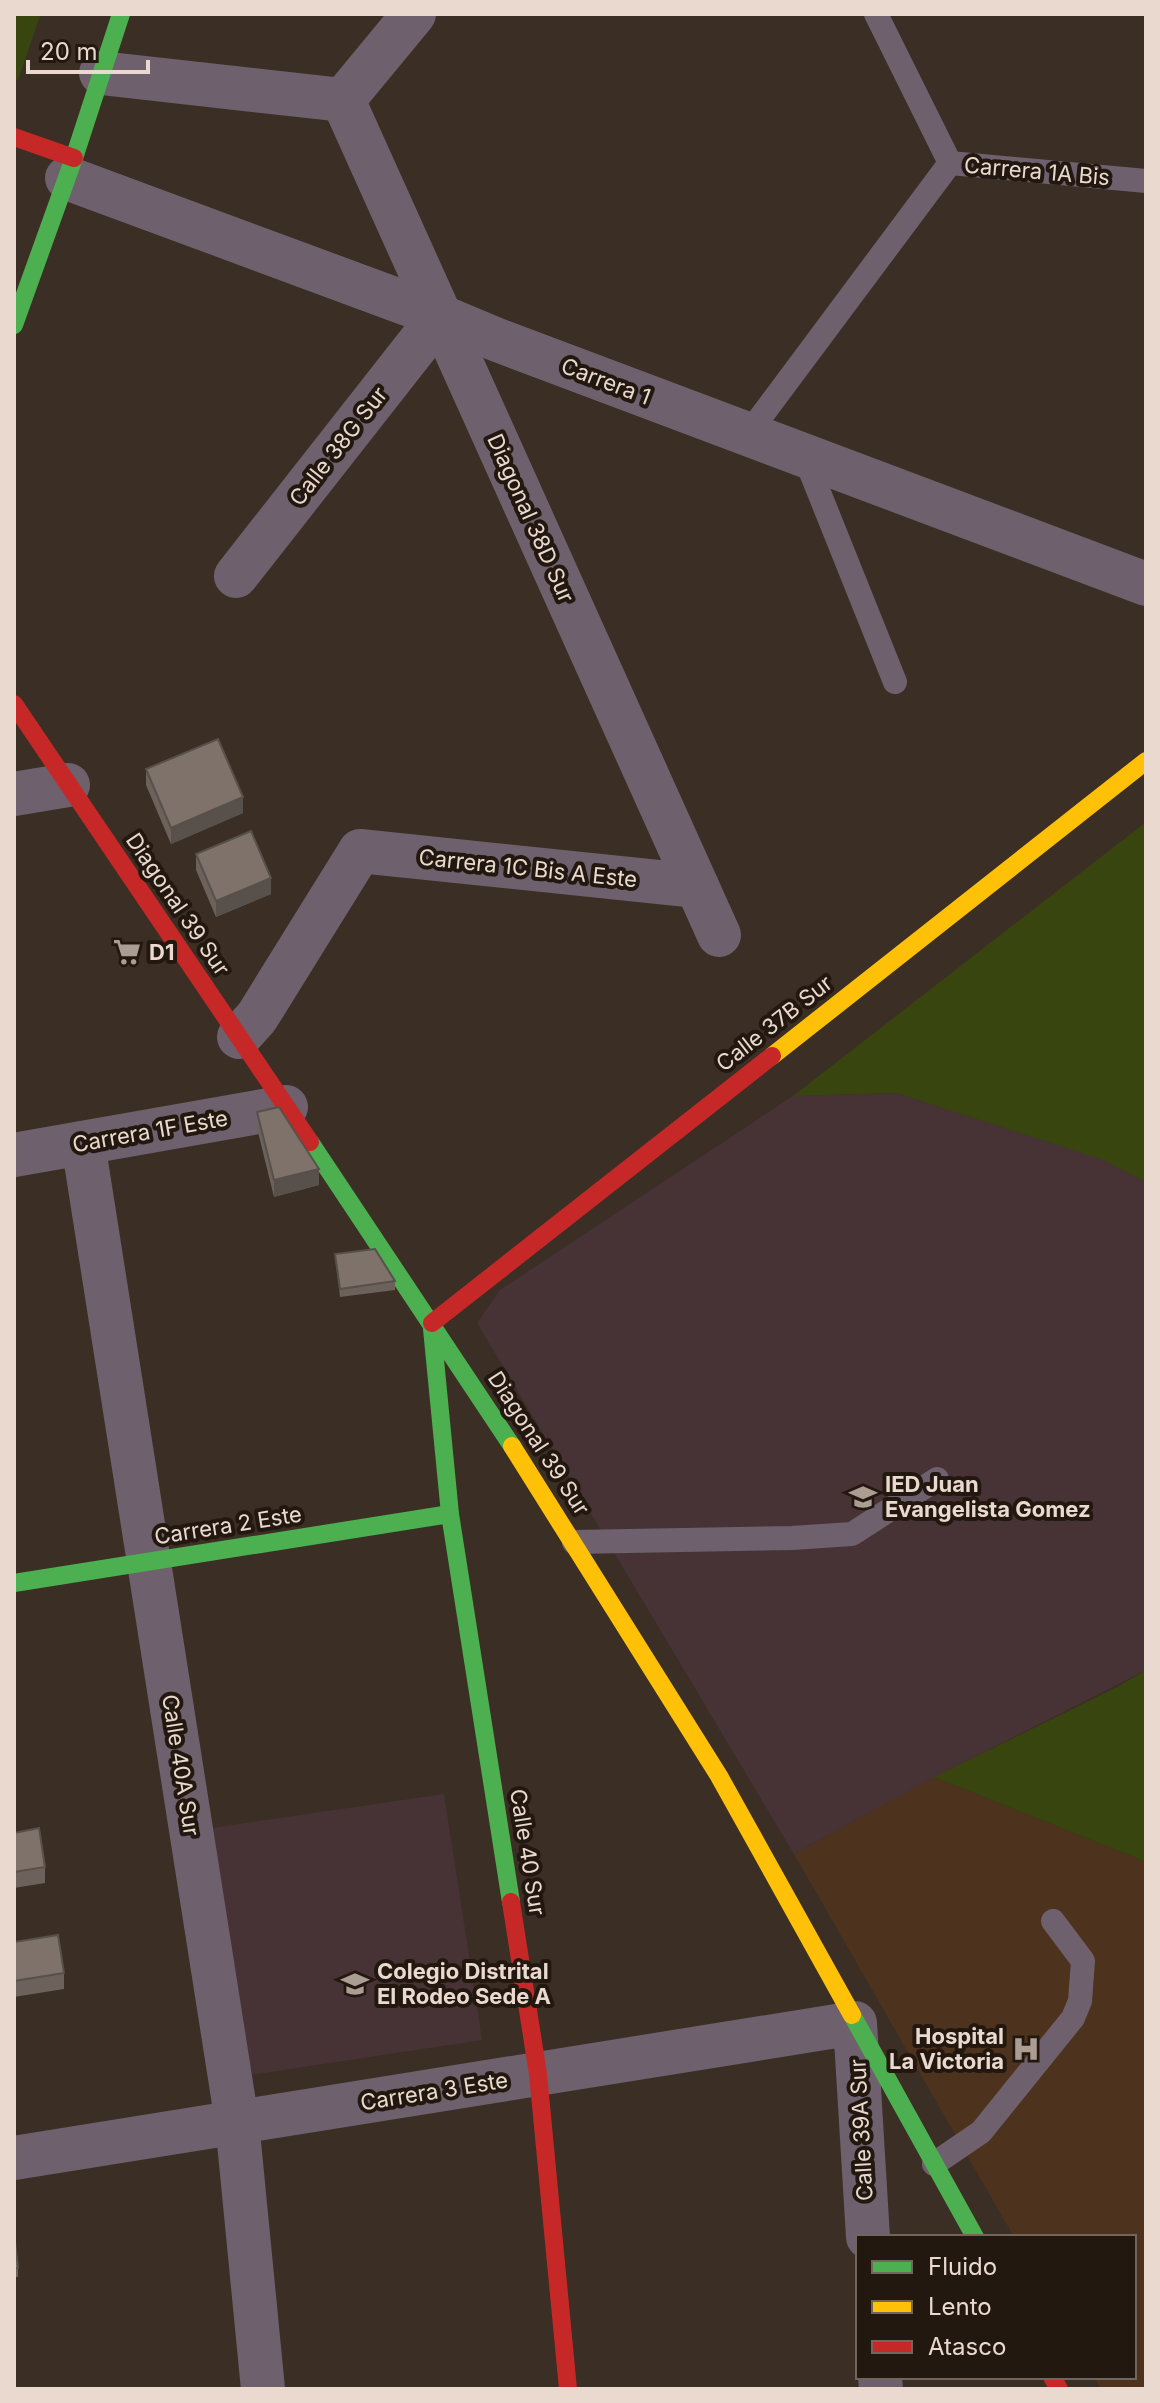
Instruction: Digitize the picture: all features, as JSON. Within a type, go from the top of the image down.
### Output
[{"type":"street","points":[[14,325],[121,14]]},
{"type":"street","points":[[101,73],[343,100],[414,14]]},
{"type":"street","name":"Diagonal 38D Sur","points":[[343,100],[719,935]]},
{"type":"street","points":[[14,137],[70,168]]},
{"type":"street","name":"Carrera 1","points":[[70,168],[440,316],[1146,584]]},
{"type":"street","name":"Calle 38G Sur","points":[[236,576],[440,316]]},
{"type":"street","name":"Diagonal 39 Sur","points":[[14,704],[432,1323],[574,1542],[719,1776],[974,2235]]},
{"type":"street","name":"Calle 37B Sur","points":[[432,1323],[1146,761]]},
{"type":"street","points":[[14,794],[68,785]]},
{"type":"street","name":"Carrera 1C Bis A Este","points":[[239,1037],[257,1017],[360,851],[697,886]]},
{"type":"street","name":"Carrera 1F Este","points":[[14,1155],[286,1107]]},
{"type":"street","name":"Calle 40A Sur","points":[[83,1143],[237,2122],[263,2389]]},
{"type":"street","name":"Calle 40 Sur","points":[[432,1323],[450,1514],[538,2074],[568,2389]]},
{"type":"street","name":"Carrera 2 Este","points":[[14,1583],[450,1514]]},
{"type":"street","name":"Carrera 3 Este","points":[[14,2158],[855,2023]]},
{"type":"street","name":"Calle 39A Sur","points":[[855,2023],[868,2235]]},
{"type":"lane","name":"Carrera 1A Bis","points":[[876,14],[950,163],[1146,181]]},
{"type":"lane","points":[[748,434],[950,163]]},
{"type":"lane","points":[[804,455],[895,682]]},
{"type":"lane","points":[[574,1542],[852,1534],[937,1479]]},
{"type":"lane","points":[[934,2164],[981,2132],[1073,2018],[1080,2001],[1083,1961],[1053,1921]]},
{"type":"shaded area","name":"IED Juan Evangelista Gomez","points":[[896,1093],[1102,1159],[1146,1182],[1146,1670],[935,1777],[794,1854],[477,1323],[500,1290],[793,1096]]},
{"type":"shaded area","name":"Hospital La Victoria","points":[[934,1777],[1146,1862],[1146,2389],[1101,2389],[1095,2379],[1136,2379],[1136,2235],[1013,2235],[794,1854]]},
{"type":"shaded area","name":"Colegio Distrital El Rodeo Sede A","points":[[444,1794],[482,2040],[250,2075],[212,1828]]},
{"type":"green space","points":[[14,14],[40,16],[18,80],[14,79]]},
{"type":"green space","points":[[1146,822],[1146,1182],[1101,1159],[896,1093],[793,1096]]},
{"type":"green space","points":[[1146,1670],[1146,1862],[934,1777],[1117,1687]]},
{"type":"building","points":[[218,739],[243,797],[171,828],[146,769]]},
{"type":"building","points":[[251,831],[271,878],[216,901],[196,854]]},
{"type":"building","points":[[279,1107],[319,1169],[274,1180],[257,1112]]},
{"type":"building","points":[[375,1249],[395,1281],[340,1289],[335,1254]]},
{"type":"building","points":[[39,1828],[45,1867],[14,1872],[14,1833]]},
{"type":"building","points":[[58,1935],[64,1973],[14,1981],[14,1942]]},
{"type":"building","points":[[14,2233],[18,2268],[14,2269]]},
{"type":"traffic: fast","points":[[14,325],[74,158],[121,14]]},
{"type":"traffic: fast","points":[[310,1142],[512,1446]]},
{"type":"traffic: fast","points":[[432,1329],[450,1514],[511,1902]]},
{"type":"traffic: fast","points":[[14,1583],[450,1514]]},
{"type":"traffic: fast","points":[[852,2015],[974,2235]]},
{"type":"traffic: slow","points":[[772,1056],[1146,761]]},
{"type":"traffic: slow","points":[[512,1446],[719,1776],[852,2015]]},
{"type":"traffic: jam","points":[[14,137],[74,158]]},
{"type":"traffic: jam","points":[[14,704],[310,1142]]},
{"type":"traffic: jam","points":[[432,1323],[772,1056]]},
{"type":"traffic: jam","points":[[511,1902],[538,2074],[568,2389]]},
{"type":"traffic: jam","points":[[1053,2379],[1059,2389]]},
{"type":"place","name":"D1","points":[[127,952]]},
{"type":"place","name":"IED Juan Evangelista Gomez","points":[[863,1497]]},
{"type":"place","name":"Colegio Distrital El Rodeo Sede A","points":[[355,1984]]},
{"type":"place","name":"Hospital La Victoria","points":[[1026,2049]]}]
